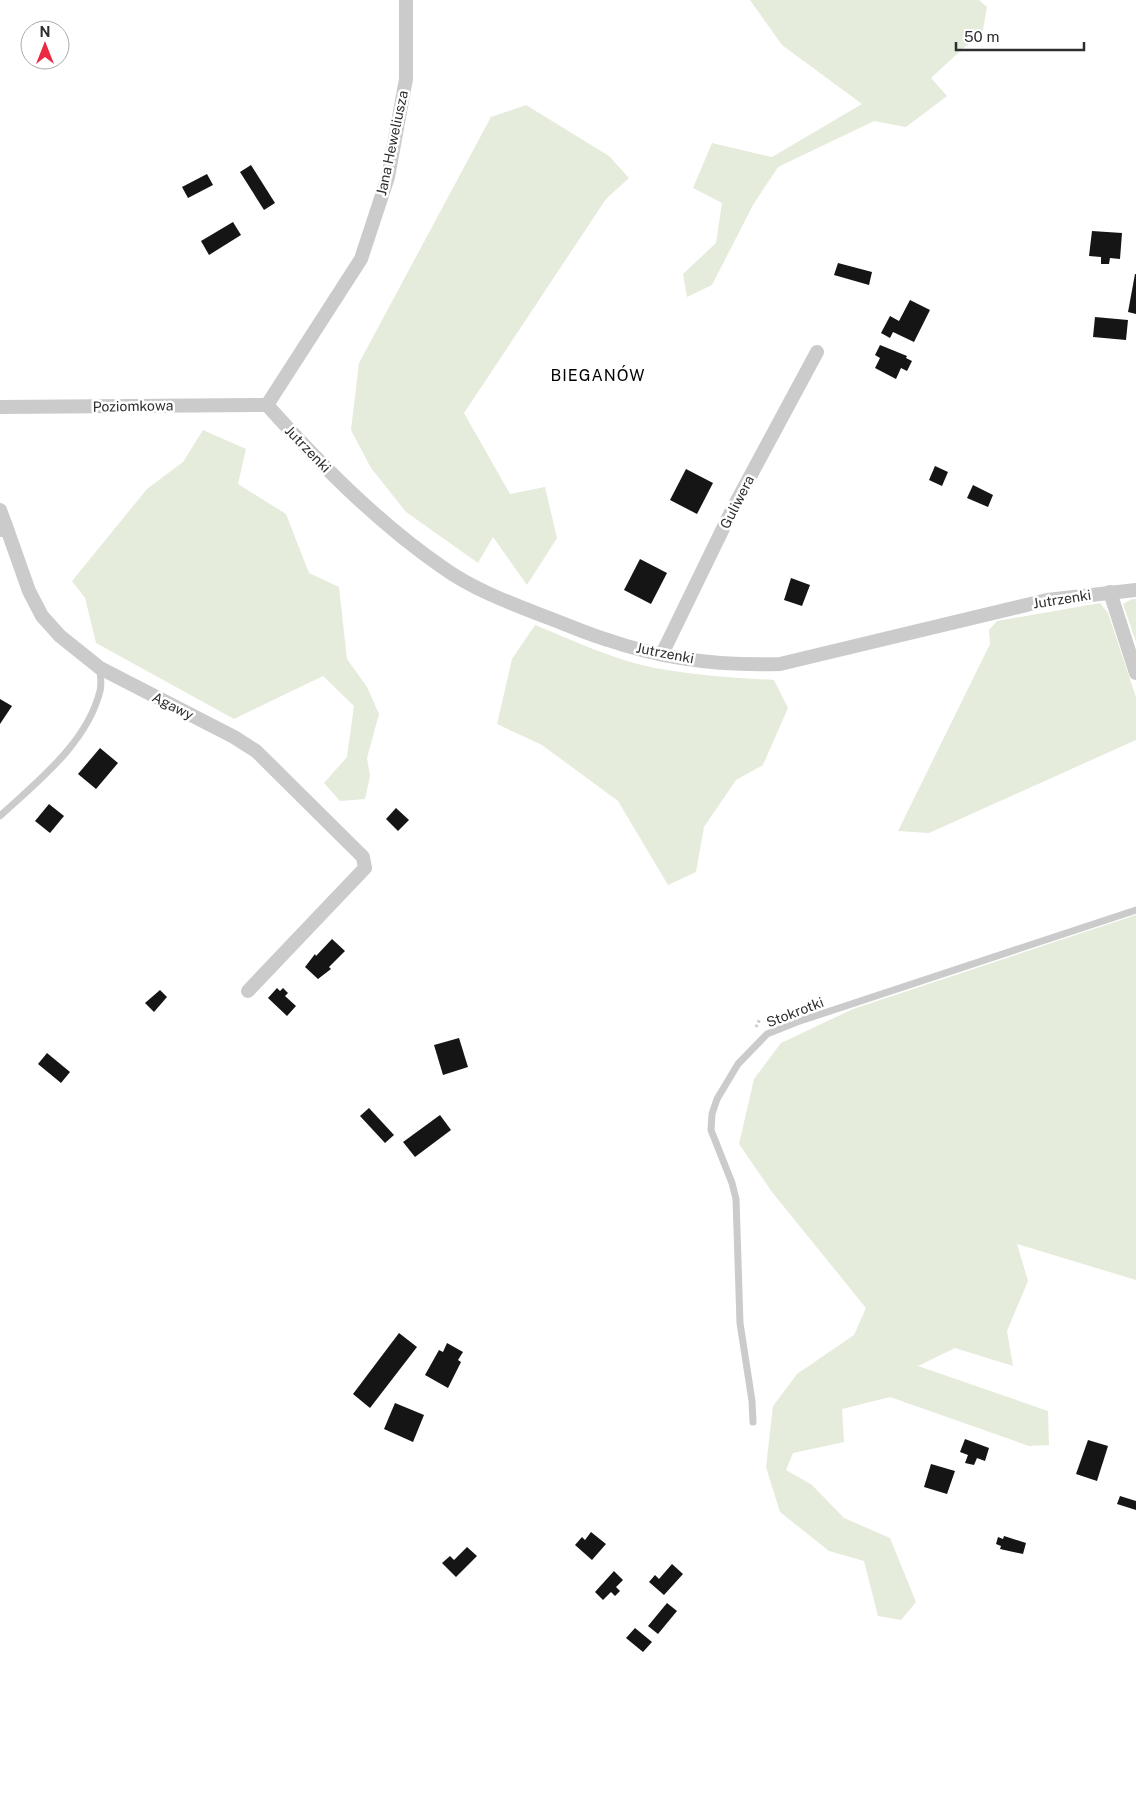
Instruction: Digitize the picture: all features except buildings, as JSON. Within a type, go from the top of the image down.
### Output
[{"type":"street","name":"Jana Heweliusza","points":[[267,405],[361,259],[388,177],[404,89],[407,24],[406,0]]},
{"type":"street","name":"Guliwera","points":[[662,654],[732,510],[817,352]]},
{"type":"street","name":"Poziomkowa","points":[[0,407],[267,405]]},
{"type":"street","name":"Jutrzenki","points":[[267,405],[304,446],[352,494],[442,568],[496,597],[609,641],[662,654],[742,665],[780,664],[986,613],[1047,600],[1136,590]]},
{"type":"street","name":"Agawy","points":[[0,510],[3,528],[29,591],[42,616],[60,636],[100,668],[234,737],[256,751],[363,857],[365,868],[248,992]]},
{"type":"street","points":[[1110,592],[1136,673]]},
{"type":"lane","points":[[0,816],[62,755],[88,724],[101,690],[100,668]]},
{"type":"lane","name":"Stokrotki","points":[[753,1422],[740,1323],[736,1199],[732,1183],[711,1130],[712,1114],[718,1099],[738,1064],[767,1034],[797,1022],[1136,910]]},
{"type":"green space","points":[[750,0],[979,0],[987,7],[983,30],[931,78],[947,96],[906,127],[874,121],[778,167],[753,205],[712,285],[687,297],[683,274],[716,243],[722,203],[693,188],[712,143],[772,157],[862,104],[782,45]]},
{"type":"green space","points":[[526,105],[609,156],[629,178],[606,199],[464,413],[510,494],[545,487],[557,538],[527,585],[493,537],[478,563],[406,512],[371,468],[351,430],[359,363],[491,117]]},
{"type":"green space","points":[[203,430],[246,449],[238,484],[286,514],[309,573],[339,587],[347,659],[367,687],[379,714],[367,758],[370,776],[365,799],[340,801],[324,783],[347,757],[354,706],[323,676],[234,719],[96,643],[85,598],[72,581],[147,489],[183,462]]},
{"type":"green space","points":[[1136,599],[1136,642],[1123,604]]},
{"type":"green space","points":[[1100,603],[1108,613],[1136,697],[1136,740],[929,833],[898,831],[990,644],[989,630],[997,621]]},
{"type":"green space","points":[[535,625],[640,665],[699,674],[774,680],[788,708],[763,765],[736,780],[704,827],[696,872],[668,885],[618,801],[542,745],[497,724],[512,659]]},
{"type":"green space","points":[[1136,915],[1136,1280],[1017,1244],[1028,1281],[1007,1331],[1013,1366],[955,1348],[918,1366],[1048,1411],[1049,1445],[1029,1446],[890,1397],[842,1409],[844,1442],[793,1453],[786,1470],[812,1485],[844,1518],[890,1538],[916,1602],[901,1620],[878,1616],[864,1561],[829,1551],[780,1512],[766,1467],[773,1406],[797,1374],[854,1335],[866,1308],[772,1192],[739,1144],[754,1079],[781,1043],[853,1009]]},
{"type":"district","name":"BIEGANÓW","points":[[598,375]]}]
